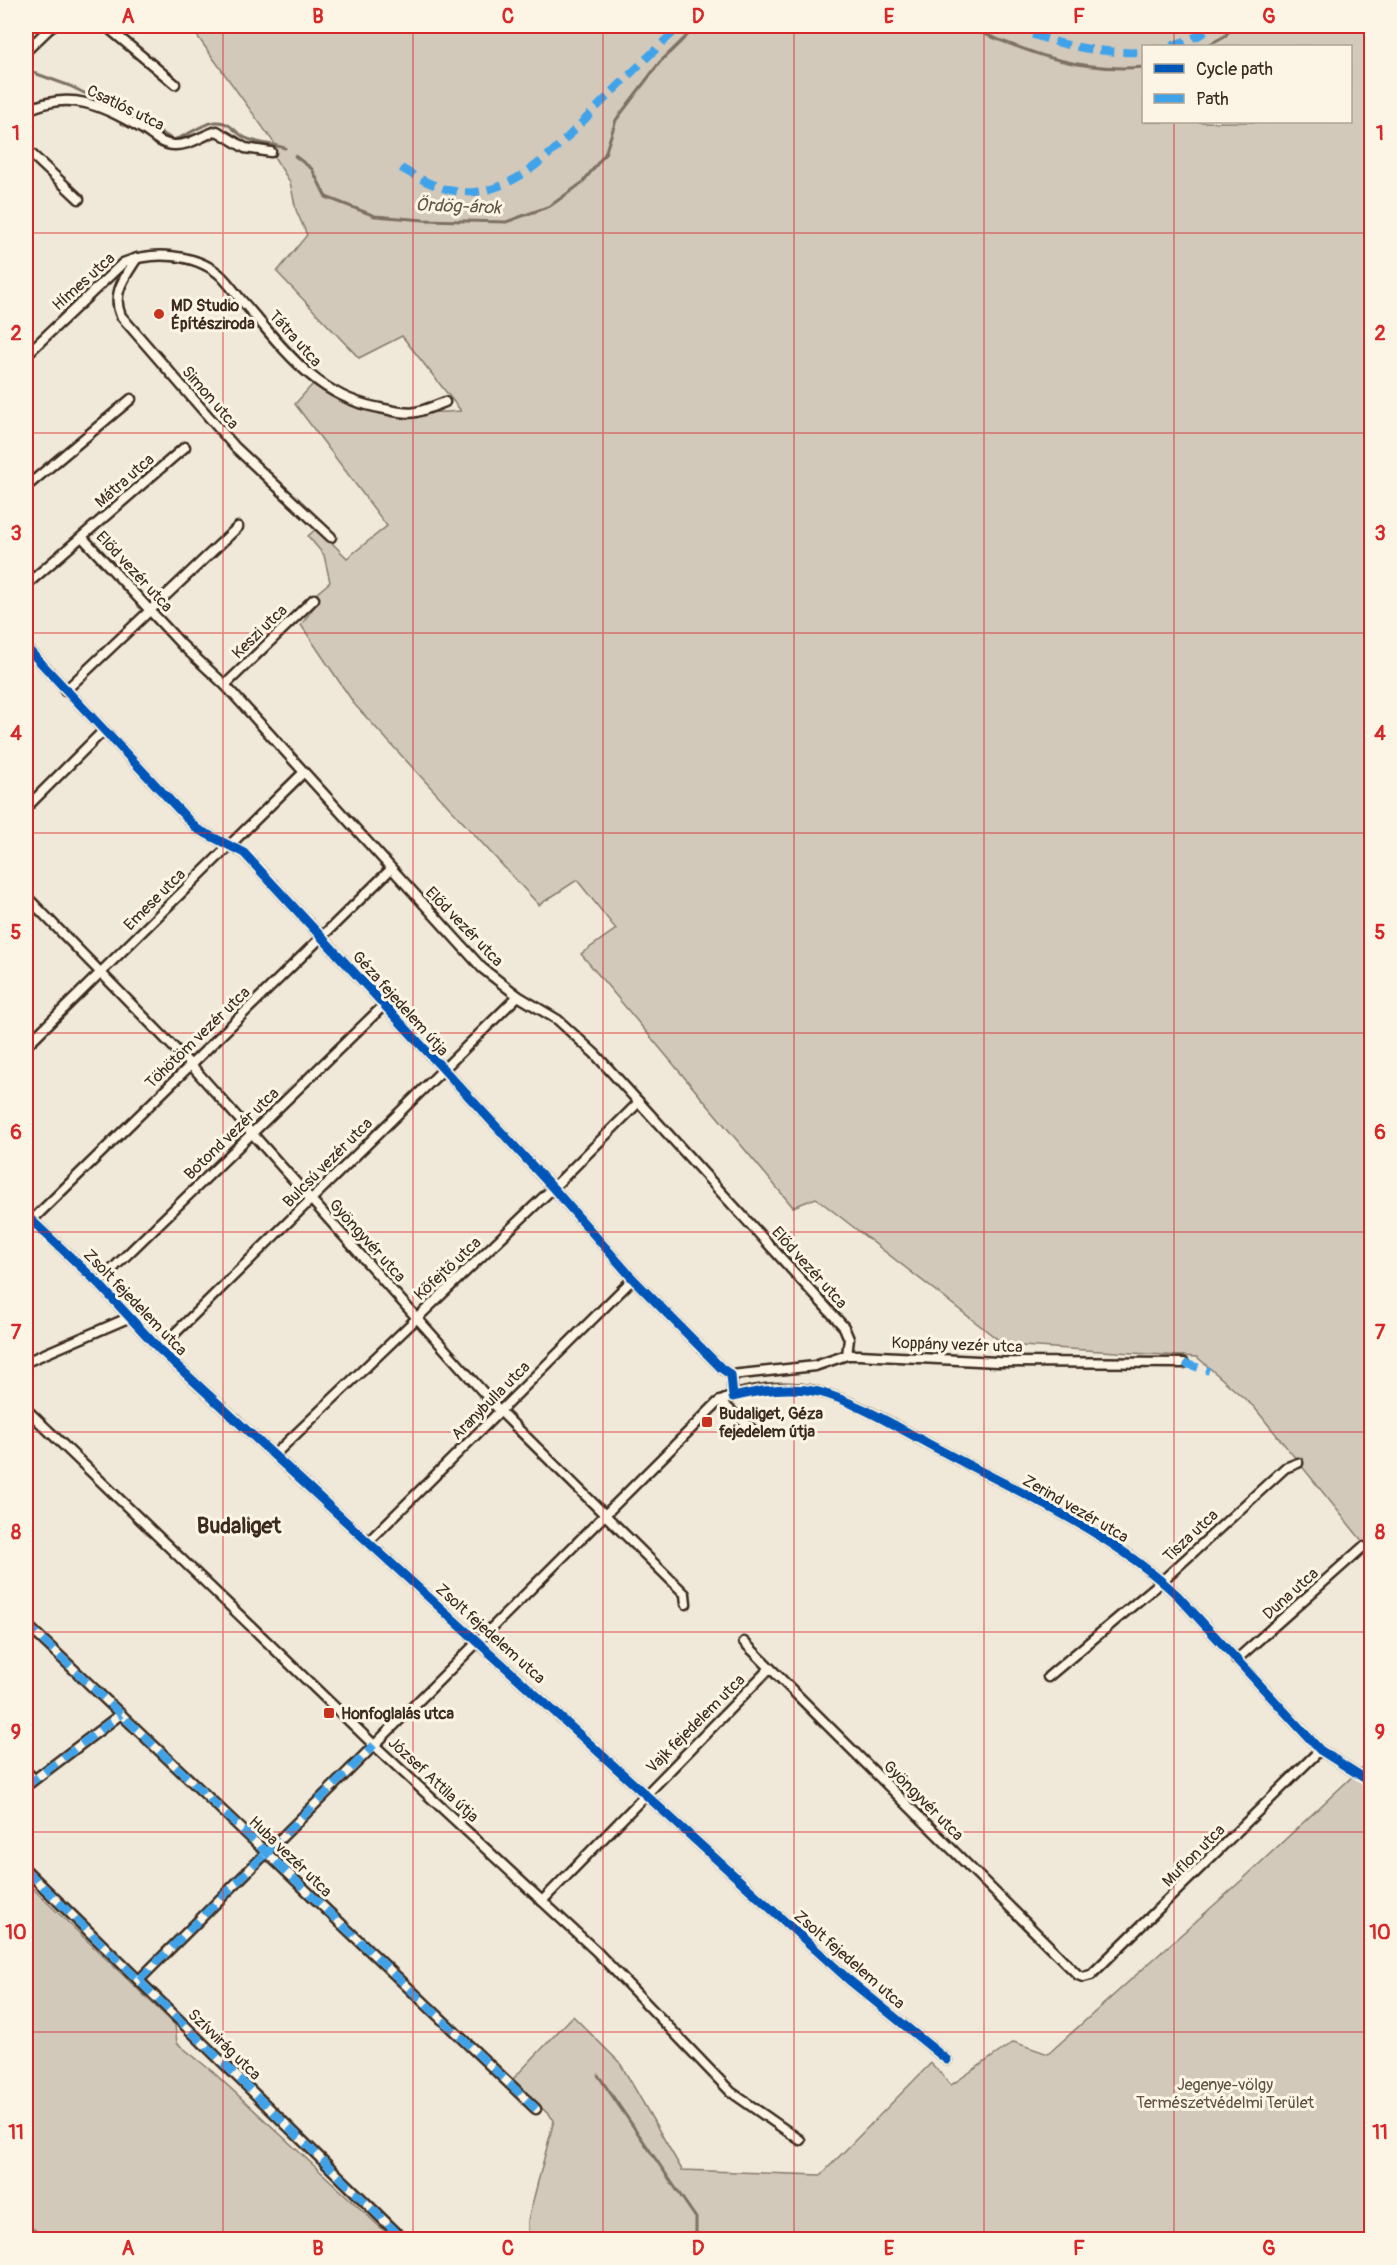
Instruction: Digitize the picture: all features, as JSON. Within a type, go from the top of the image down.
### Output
[{"type":"street","points":[[26,51],[52,26]]},
{"type":"street","points":[[106,26],[175,84]]},
{"type":"street","name":"Csatlós utca","points":[[26,111],[62,99],[82,101],[170,145],[187,143],[213,132],[221,132],[245,148],[271,152]]},
{"type":"street","points":[[26,149],[79,199]]},
{"type":"street","name":"Tátra utca","points":[[137,257],[154,255],[181,258],[197,262],[219,274],[309,376],[355,403],[412,415],[445,402]]},
{"type":"street","name":"Hímes utca","points":[[27,352],[123,263],[137,257]]},
{"type":"street","name":"Simon utca","points":[[137,257],[117,295],[117,306],[121,316],[235,447],[331,537]]},
{"type":"street","points":[[26,487],[131,399]]},
{"type":"street","name":"Mátra utca","points":[[26,585],[185,447]]},
{"type":"street","points":[[65,691],[238,527]]},
{"type":"street","name":"Előd vezér utca","points":[[82,537],[182,645],[225,685],[390,870],[482,968],[518,996],[558,1020],[595,1054],[844,1327],[849,1339],[847,1355]]},
{"type":"street","name":"Keszi utca","points":[[225,685],[314,599]]},
{"type":"street","name":"Géza fejedelem útja","points":[[26,647],[197,829],[244,853],[553,1188],[633,1279],[721,1368],[731,1374]]},
{"type":"street","points":[[26,808],[103,731]]},
{"type":"street","name":"Emese utca","points":[[26,1046],[303,773]]},
{"type":"street","name":"Töhötöm vezér utca","points":[[28,1221],[390,870]]},
{"type":"street","name":"Gyöngyvér utca","points":[[26,896],[190,1064],[500,1411],[685,1594],[686,1604]]},
{"type":"street","name":"Bulcsú vezér utca","points":[[159,1349],[441,1069],[518,996]]},
{"type":"street","name":"Botond vezér utca","points":[[98,1282],[384,1005]]},
{"type":"street","name":"Kőfejtő utca","points":[[274,1455],[553,1188],[639,1102]]},
{"type":"street","name":"Zsolt fejedelem utca","points":[[28,1221],[98,1282],[128,1318],[159,1349],[645,1795],[849,1980],[947,2060]]},
{"type":"street","name":"Aranybulla utca","points":[[368,1542],[633,1279]]},
{"type":"street","points":[[26,1362],[128,1318]]},
{"type":"street","name":"Koppány vezér utca","points":[[731,1374],[815,1366],[847,1355],[1012,1362],[1184,1363]]},
{"type":"street","points":[[139,1980],[604,1514],[720,1401],[733,1396],[731,1374]]},
{"type":"street","name":"Zerind vezér utca","points":[[733,1396],[783,1388],[819,1392],[892,1425],[1095,1533],[1162,1581],[1320,1750],[1371,1783]]},
{"type":"street","points":[[720,1401],[756,1432]]},
{"type":"street","name":"József Attila útja","points":[[26,1409],[374,1745],[639,1994],[730,2092],[800,2140]]},
{"type":"street","name":"Tisza utca","points":[[1048,1677],[1162,1581],[1285,1468],[1298,1463]]},
{"type":"street","name":"Duna utca","points":[[1236,1660],[1363,1547]]},
{"type":"street","name":"Huba vezér utca","points":[[26,1624],[536,2109]]},
{"type":"street","name":"Gyöngyvér utca","points":[[744,1642],[1078,1975],[1083,1977]]},
{"type":"street","name":"Vajk fejedelem utca","points":[[542,1901],[769,1669]]},
{"type":"street","points":[[26,1786],[121,1714]]},
{"type":"street","name":"Muflon utca","points":[[1083,1977],[1090,1975],[1129,1939],[1320,1750]]},
{"type":"street","points":[[26,1771],[34,1779]]},
{"type":"street","name":"Szívvirág utca","points":[[26,1870],[404,2240]]},
{"type":"green space","points":[[190,26],[1371,26],[1371,1552],[1254,1407],[1197,1357],[1005,1345],[816,1198],[793,1207],[581,954],[616,929],[577,880],[539,905],[355,705],[301,625],[319,600],[316,594],[330,582],[324,555],[308,536],[317,528],[347,558],[387,526],[295,404],[313,384],[348,399],[385,408],[423,412],[461,411],[402,336],[359,358],[277,272],[307,235],[296,210],[290,182],[271,152],[277,147]]},
{"type":"green space","name":"Jegenye-völgy Természetvédelmi Terület","points":[[1371,1759],[1371,2239],[528,2239],[528,2220],[554,2120],[513,2079],[573,2016],[620,2063],[682,2170],[821,2175],[931,2063],[951,2085],[1014,2042],[1048,2054],[1242,1880]]},
{"type":"green space","points":[[26,1882],[175,2025],[177,2043],[213,2072],[393,2239],[49,2240],[26,2223]]},
{"type":"waterway","name":"Ördög-árok","points":[[295,156],[312,169],[326,197],[375,216],[506,222],[550,206],[582,183],[605,154],[616,120],[660,62],[697,26]]},
{"type":"waterway","name":"Ördög-árok","points":[[965,26],[1030,52],[1073,63],[1096,67],[1142,67]]},
{"type":"waterway","name":"Ördög-árok","points":[[1208,45],[1225,36],[1233,26]]},
{"type":"waterway","name":"Ördög-árok","points":[[26,70],[70,86],[148,124],[173,140],[210,123],[221,122],[248,139],[285,148]]},
{"type":"waterway","points":[[598,2075],[696,2218],[696,2240]]},
{"type":"marked path","points":[[401,168],[436,186],[454,191],[474,192],[512,181],[546,157],[680,26]]},
{"type":"marked path","points":[[1011,26],[1059,43],[1109,51],[1142,52]]},
{"type":"marked path","points":[[1174,45],[1198,36],[1214,26]]},
{"type":"marked path","points":[[1184,1363],[1209,1371]]},
{"type":"marked path","points":[[26,1624],[536,2109]]},
{"type":"marked path","points":[[26,1786],[121,1714]]},
{"type":"marked path","points":[[139,1980],[374,1745]]},
{"type":"marked path","points":[[26,1870],[404,2240]]},
{"type":"cycle path","points":[[26,647],[197,829],[244,853],[553,1188],[633,1279],[721,1368],[731,1375],[733,1397],[787,1389],[808,1390],[833,1396],[879,1417],[1094,1533],[1152,1573],[1178,1596],[1320,1750],[1372,1783]]},
{"type":"cycle path","points":[[26,1215],[98,1283],[159,1349],[368,1542],[849,1980],[947,2060]]},
{"type":"place","name":"MD Studio Építésziroda","points":[[159,314]]},
{"type":"place","name":"Budaliget, Géza fejedelem útja","points":[[707,1422]]},
{"type":"place","name":"Honfoglalás utca","points":[[329,1713]]},
{"type":"district","name":"Budaliget","points":[[239,1525]]}]
